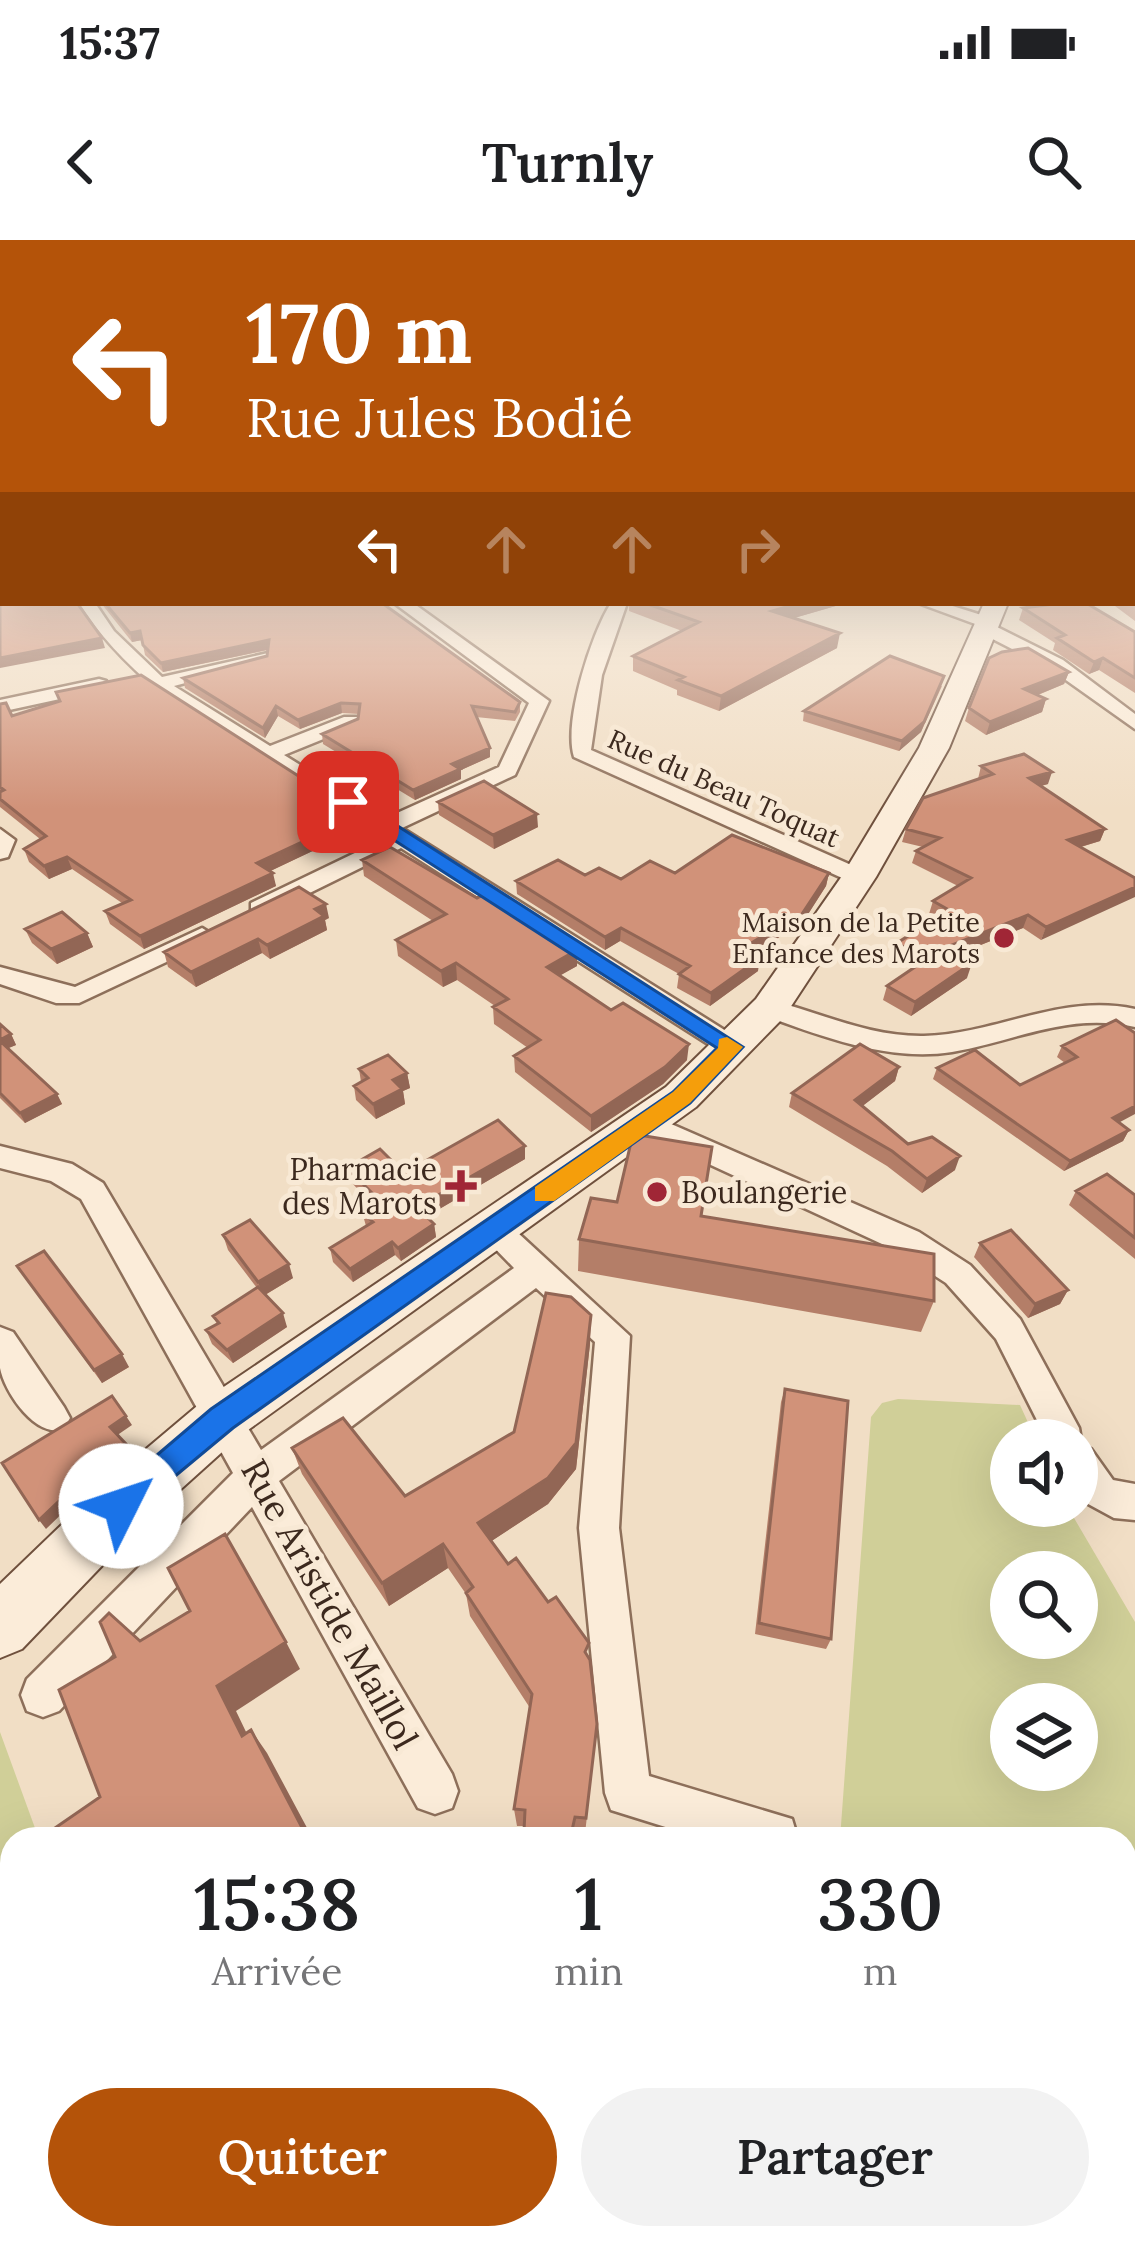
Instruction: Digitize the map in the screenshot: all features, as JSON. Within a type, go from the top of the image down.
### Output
[{"type":"main road","points":[[0,1628],[121,1506],[222,1418],[646,1123],[681,1097],[732,1047],[770,1008],[859,877],[934,748],[989,621]]},
{"type":"street","points":[[98,621],[153,679],[732,1047]]},
{"type":"street","points":[[0,975],[56,995],[79,995],[508,771],[539,701],[427,621]]},
{"type":"street","name":"Rue du Beau Toquat","points":[[613,621],[600,656],[580,753],[859,877]]},
{"type":"street","points":[[994,621],[1135,723]]},
{"type":"street","points":[[0,706],[262,657]]},
{"type":"street","points":[[268,754],[351,722]]},
{"type":"street","points":[[0,836],[0,852]]},
{"type":"street","points":[[770,1008],[855,1034],[926,1045],[1066,1012],[1135,1018]]},
{"type":"street","points":[[646,1123],[907,1241],[958,1274],[1008,1329],[1055,1419]]},
{"type":"street","name":"Rue Aristide Maillol","points":[[0,1157],[61,1172],[92,1191],[258,1474],[435,1791]]},
{"type":"street","points":[[494,1230],[612,1336],[617,1372],[597,1486],[606,1614],[628,1793],[747,1827]]},
{"type":"street","points":[[43,1694],[258,1474],[539,1268]]},
{"type":"street","points":[[0,1342],[51,1418]]},
{"type":"street","points":[[1098,1493],[1118,1503],[1135,1502]]},
{"type":"shaded area","points":[[898,1399],[1020,1405],[1026,1419],[990,1419],[990,1527],[1079,1527],[1093,1551],[990,1551],[990,1659],[1098,1659],[1098,1559],[1135,1622],[1135,1827],[841,1827],[871,1417],[882,1403]]},
{"type":"shaded area","points":[[0,1732],[35,1827],[0,1827]]},
{"type":"building","points":[[0,621],[90,621],[102,638],[0,658]]},
{"type":"building","points":[[120,621],[407,621],[520,702],[515,712],[472,706],[490,748],[452,764],[460,769],[413,790],[322,734],[358,719],[360,704],[341,703],[298,720],[276,706],[263,728],[183,678],[267,656],[269,640],[161,663],[143,645],[140,631],[130,633]]},
{"type":"building","points":[[695,621],[802,621],[840,633],[721,696],[633,656],[699,622]]},
{"type":"building","points":[[1043,621],[1116,621],[1135,632],[1135,678],[1103,658],[1094,662],[1057,638],[1065,635]]},
{"type":"building","points":[[1028,648],[1069,672],[1024,689],[1046,699],[990,722],[969,708],[989,658]]},
{"type":"building","points":[[890,656],[944,676],[924,722],[902,741],[804,711]]},
{"type":"building","points":[[141,675],[353,811],[311,830],[319,834],[257,863],[273,873],[140,936],[105,911],[131,900],[67,857],[44,866],[24,849],[46,836],[0,799],[4,790],[0,787],[0,704],[6,703],[12,716],[60,701],[56,692]]},
{"type":"building","points":[[1024,754],[1052,772],[1029,778],[1105,829],[1068,840],[1135,878],[1135,887],[1046,927],[1028,915],[922,957],[897,943],[949,910],[933,901],[971,878],[916,851],[940,838],[906,829],[923,798],[993,774],[981,766]]},
{"type":"building","points":[[484,781],[537,814],[493,835],[438,802]]},
{"type":"building","points":[[732,835],[829,873],[798,920],[791,918],[742,949],[760,958],[711,993],[679,974],[690,966],[621,928],[605,937],[516,881],[558,860],[585,875],[599,868],[621,879],[650,861],[675,873]]},
{"type":"building","points":[[390,847],[477,898],[487,893],[577,950],[547,967],[611,1010],[623,1003],[689,1044],[665,1067],[591,1116],[514,1056],[540,1040],[493,1007],[508,999],[456,963],[441,971],[396,940],[446,914],[362,860]]},
{"type":"building","points":[[299,887],[326,904],[315,909],[324,916],[267,945],[258,939],[191,972],[164,952]]},
{"type":"building","points":[[62,912],[87,933],[51,949],[25,929]]},
{"type":"building","points":[[943,948],[972,963],[915,1002],[887,986]]},
{"type":"building","points":[[1116,1020],[1135,1033],[1135,1106],[1113,1118],[1129,1130],[1070,1161],[937,1068],[975,1050],[1020,1085],[1077,1057],[1062,1046]]},
{"type":"building","points":[[0,1041],[57,1094],[20,1113],[0,1093]]},
{"type":"building","points":[[860,1044],[899,1067],[855,1100],[908,1144],[932,1137],[960,1156],[927,1179],[892,1151],[792,1093]]},
{"type":"building","points":[[388,1055],[407,1073],[393,1080],[402,1089],[373,1104],[354,1086],[368,1078],[359,1069]]},
{"type":"building","points":[[498,1120],[525,1146],[417,1207],[434,1224],[398,1248],[392,1242],[350,1269],[330,1248],[373,1222],[362,1212],[380,1201],[347,1168],[380,1149],[404,1173]]},
{"type":"building","points":[[633,1134],[712,1147],[701,1216],[934,1254],[934,1301],[579,1239],[591,1198],[617,1202]]},
{"type":"building","points":[[1107,1174],[1135,1195],[1135,1238],[1076,1191]]},
{"type":"building","points":[[250,1220],[289,1264],[258,1282],[223,1235]]},
{"type":"building","points":[[1011,1230],[1068,1290],[1035,1304],[980,1243]]},
{"type":"building","points":[[44,1251],[122,1354],[94,1370],[17,1266]]},
{"type":"building","points":[[258,1287],[283,1313],[227,1350],[206,1330],[219,1323],[213,1316]]},
{"type":"building","points":[[546,1293],[571,1297],[591,1315],[576,1443],[548,1478],[478,1523],[508,1564],[516,1558],[548,1602],[556,1597],[589,1643],[585,1652],[590,1660],[597,1724],[586,1818],[575,1817],[573,1827],[524,1827],[525,1810],[514,1809],[532,1694],[466,1593],[473,1587],[443,1544],[382,1583],[292,1448],[343,1418],[405,1496],[514,1432]]},
{"type":"building","points":[[785,1389],[848,1401],[831,1639],[759,1623]]},
{"type":"building","points":[[112,1396],[126,1416],[110,1427],[126,1444],[39,1520],[2,1463]]},
{"type":"building","points":[[225,1534],[286,1642],[217,1686],[242,1736],[251,1730],[302,1827],[56,1827],[100,1797],[59,1690],[115,1657],[100,1622],[109,1613],[140,1641],[190,1611],[168,1568]]},
{"type":"slow traffic","points":[[545,1194],[681,1097],[732,1047],[727,1044]]},
{"type":"place","name":"Maison de la Petite Enfance des Marots","points":[[1004,938]]},
{"type":"place","name":"Pharmacie des Marots","points":[[461,1186]]},
{"type":"place","name":"Boulangerie","points":[[657,1192]]},
{"type":"route","points":[[121,1506],[222,1418],[681,1097],[732,1047],[348,802]]}]
